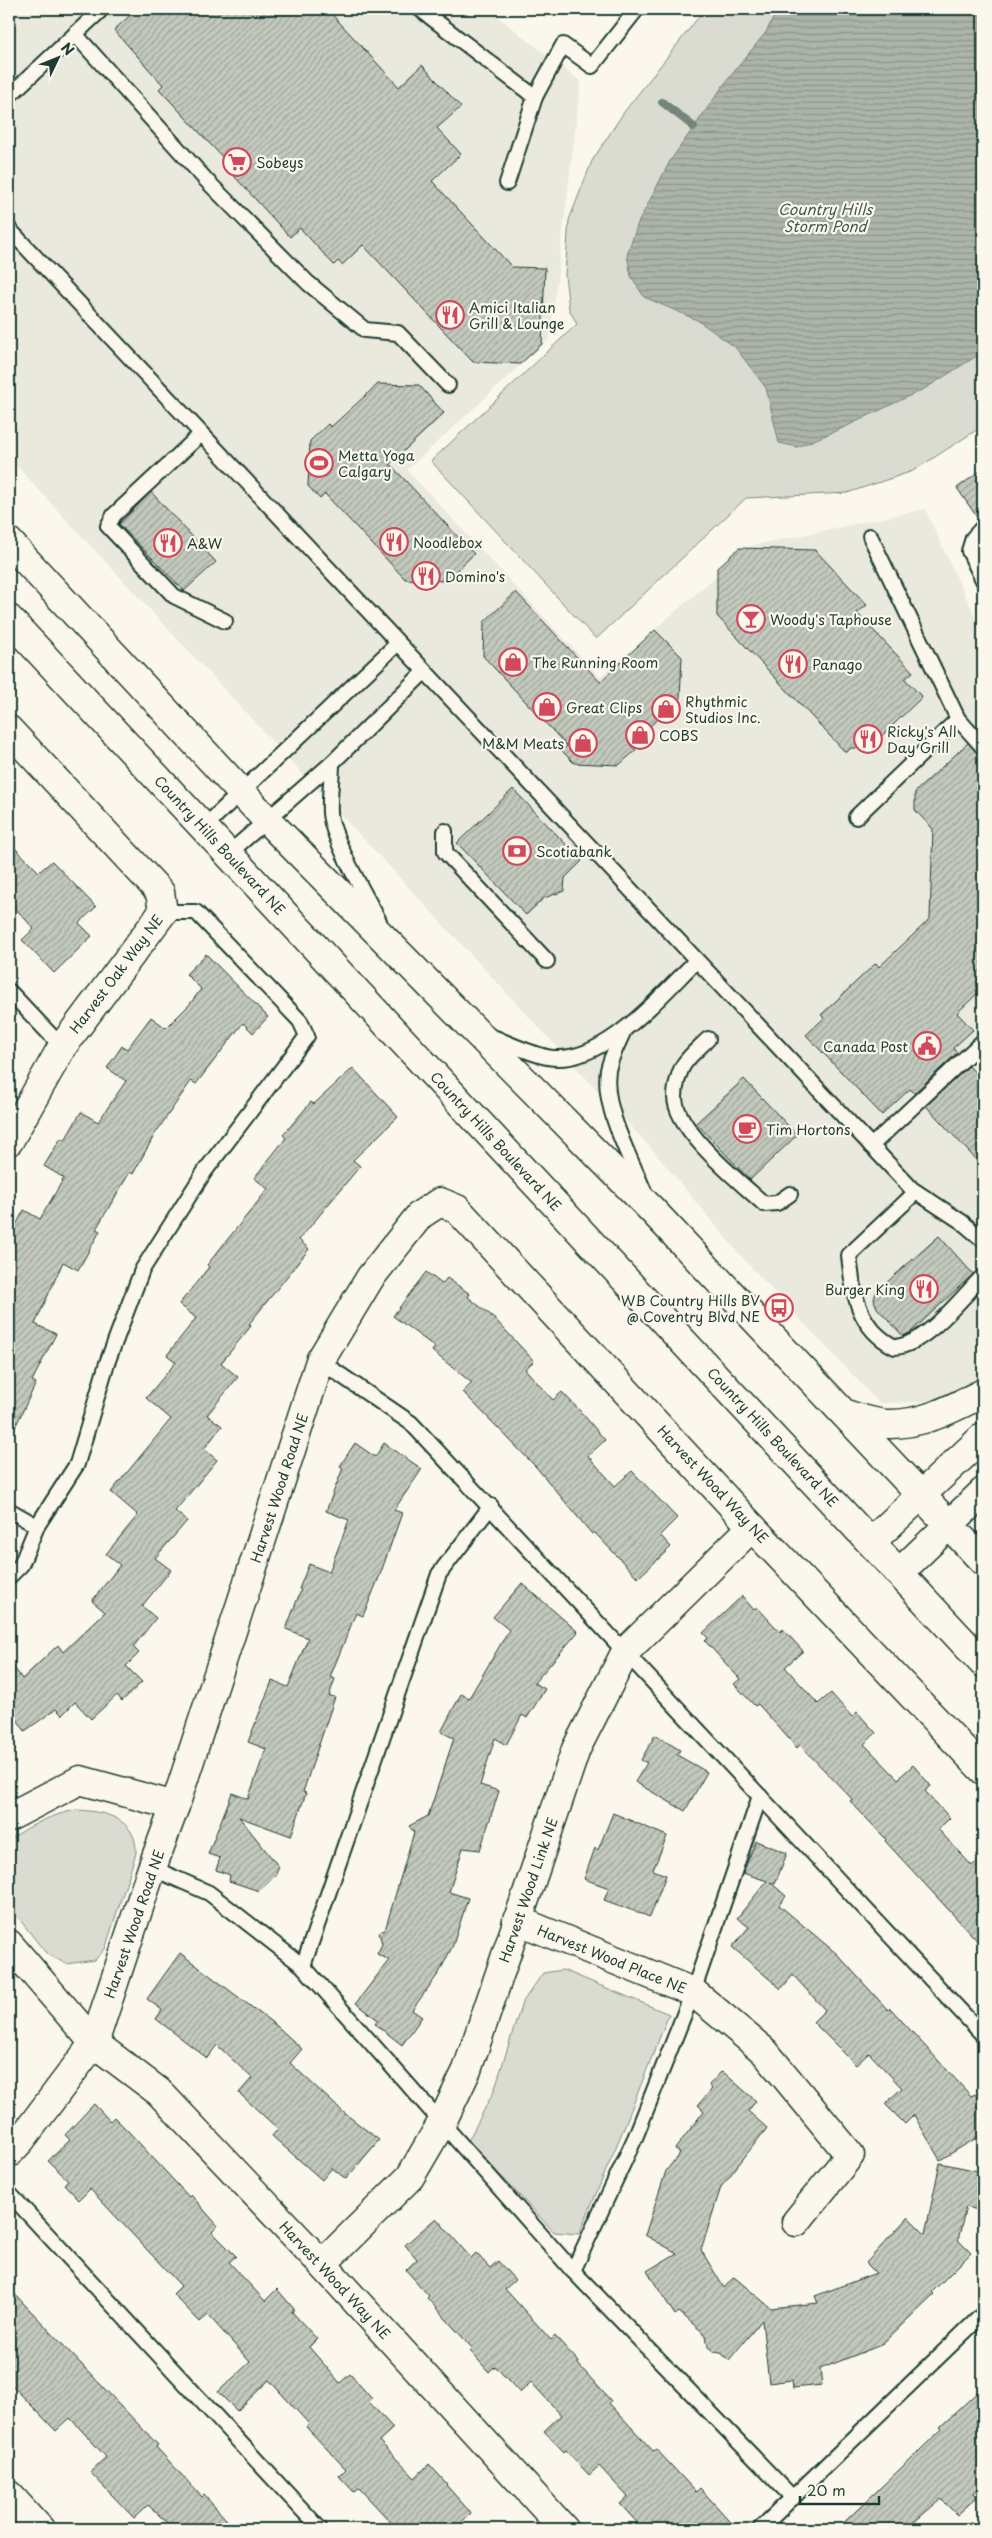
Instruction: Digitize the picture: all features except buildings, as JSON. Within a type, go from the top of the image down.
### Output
[{"type":"street","points":[[9,542],[267,820],[652,1210],[983,1561]]},
{"type":"street","name":"Country Hills Boulevard NE","points":[[9,620],[983,1662]]},
{"type":"street","name":"Harvest Oak Way NE","points":[[9,730],[160,892],[163,912],[62,1047],[9,1141]]},
{"type":"street","name":"Harvest Wood Road NE","points":[[9,2153],[21,2140],[94,2042],[152,1868],[175,1806],[320,1361],[370,1278],[420,1215],[440,1202]]},
{"type":"street","name":"Harvest Wood Way NE","points":[[440,1202],[457,1209],[752,1528],[983,1770]]},
{"type":"street","points":[[846,1414],[888,1424],[909,1422],[947,1412],[983,1393]]},
{"type":"street","points":[[871,1542],[983,1437]]},
{"type":"street","points":[[899,1574],[947,1524],[983,1492]]},
{"type":"street","name":"Harvest Wood Link NE","points":[[322,2264],[410,2177],[441,2124],[467,2070],[576,1749],[626,1651],[752,1528]]},
{"type":"street","points":[[9,1817],[80,1780],[175,1806]]},
{"type":"street","name":"Harvest Wood Place NE","points":[[517,1920],[693,1992],[764,2051],[850,2155],[796,2222]]},
{"type":"street","points":[[9,1944],[94,2042]]},
{"type":"street","name":"Harvest Wood Way NE","points":[[94,2042],[159,2092],[322,2264],[564,2529]]},
{"type":"street","points":[[9,2496],[40,2529]]},
{"type":"lane","points":[[9,96],[102,9]]},
{"type":"lane","points":[[420,9],[535,96]]},
{"type":"lane","points":[[508,182],[535,96],[563,45],[592,66],[636,9]]},
{"type":"lane","points":[[75,34],[206,180],[308,283],[365,330],[398,332],[448,385]]},
{"type":"lane","points":[[9,229],[871,1146],[916,1192],[962,1222],[983,1240]]},
{"type":"lane","points":[[201,434],[114,515],[108,526],[174,596],[225,621]]},
{"type":"lane","points":[[983,526],[973,538],[969,550],[983,580]]},
{"type":"lane","points":[[870,536],[958,719],[983,747]]},
{"type":"lane","points":[[203,828],[398,643]]},
{"type":"lane","points":[[228,854],[332,763],[424,672]]},
{"type":"lane","points":[[856,817],[958,719]]},
{"type":"lane","points":[[332,763],[330,814],[333,823],[362,889],[395,950]]},
{"type":"lane","points":[[445,831],[445,852],[547,961]]},
{"type":"lane","points":[[9,1577],[21,1565],[37,1526],[77,1464],[107,1363],[142,1270],[205,1171],[307,1036],[300,1021],[196,912],[163,912]]},
{"type":"lane","points":[[478,1032],[548,1057],[573,1056],[595,1048],[624,1030],[696,961]]},
{"type":"lane","points":[[9,990],[62,1047]]},
{"type":"lane","points":[[624,1030],[609,1068],[606,1088],[611,1110],[652,1210]]},
{"type":"lane","points":[[708,1038],[685,1063],[679,1077],[675,1097],[680,1115],[691,1134],[764,1204],[777,1203],[790,1194]]},
{"type":"lane","points":[[871,1146],[983,1041]]},
{"type":"lane","points":[[916,1192],[849,1255],[853,1294],[860,1312],[885,1342],[895,1347],[912,1343],[923,1335],[983,1276]]},
{"type":"lane","points":[[320,1361],[411,1423],[491,1506],[983,2034]]},
{"type":"lane","points":[[303,1966],[439,1574],[491,1506]]},
{"type":"lane","points":[[9,1510],[37,1526]]},
{"type":"lane","points":[[573,2271],[635,2138],[693,1992],[760,1796]]},
{"type":"lane","points":[[152,1868],[209,1893],[303,1966],[573,2271],[793,2498]]},
{"type":"lane","points":[[9,2193],[320,2529]]},
{"type":"lane","points":[[760,2529],[983,2314]]},
{"type":"shaded area","points":[[9,9],[488,9],[581,82],[550,338],[407,470],[600,677],[751,546],[925,509],[983,634],[983,1377],[957,1401],[879,1403],[747,1263],[650,1147],[9,458]]},
{"type":"shaded area","points":[[705,9],[983,9],[983,426],[913,471],[847,493],[746,498],[596,639],[431,461],[577,324],[569,309],[565,275],[569,220],[592,161],[624,112]]},
{"type":"shaded area","points":[[76,1810],[108,1815],[125,1824],[135,1841],[136,1853],[105,1949],[95,1960],[66,1964],[46,1953],[9,1906],[9,1840],[41,1821]]},
{"type":"shaded area","points":[[563,1970],[669,2014],[579,2234],[554,2232],[468,2141],[494,2091],[522,2003],[543,1973]]},
{"type":"water","name":"Country Hills Storm Pond","points":[[778,9],[983,9],[983,352],[926,388],[843,428],[797,447],[779,443],[766,388],[735,347],[697,320],[644,297],[631,276],[627,255],[638,223],[670,161],[725,83],[766,32]]},
{"type":"waterway","points":[[662,102],[694,127]]},
{"type":"place","name":"Sobeys","points":[[237,162]]},
{"type":"place","name":"Amici Italian Grill & Lounge","points":[[450,315]]},
{"type":"place","name":"Metta Yoga Calgary","points":[[319,463]]},
{"type":"place","name":"Noodlebox","points":[[394,542]]},
{"type":"place","name":"A&W","points":[[168,543]]},
{"type":"place","name":"Domino's","points":[[426,576]]},
{"type":"place","name":"Woody's Taphouse","points":[[751,619]]},
{"type":"place","name":"The Running Room","points":[[513,662]]},
{"type":"place","name":"Panago","points":[[793,664]]},
{"type":"place","name":"Great Clips","points":[[547,707]]},
{"type":"place","name":"Rhythmic Studios Inc.","points":[[666,709]]},
{"type":"place","name":"COBS","points":[[640,735]]},
{"type":"place","name":"Ricky's All Day Grill","points":[[868,739]]},
{"type":"place","name":"M&M Meats","points":[[583,743]]},
{"type":"place","name":"Scotiabank","points":[[517,851]]},
{"type":"place","name":"Canada Post","points":[[927,1046]]},
{"type":"place","name":"Tim Hortons","points":[[747,1129]]},
{"type":"place","name":"Burger King","points":[[924,1289]]},
{"type":"place","name":"WB Country Hills BV @ Coventry Blvd NE","points":[[779,1308]]}]
